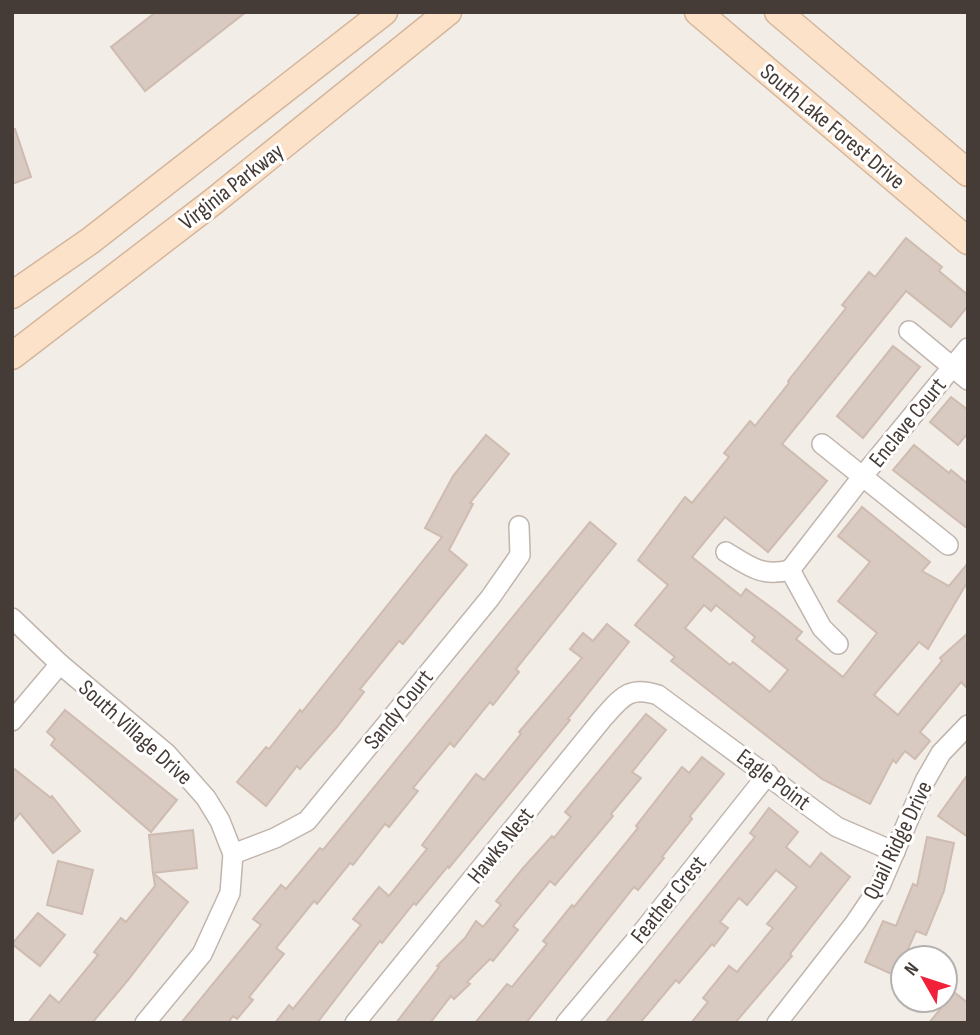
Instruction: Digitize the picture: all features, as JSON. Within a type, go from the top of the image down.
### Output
[{"type":"main road","name":"Virginia Parkway","points":[[12,295],[90,241],[384,12]]},
{"type":"main road","name":"Virginia Parkway","points":[[12,356],[214,201],[448,12]]},
{"type":"main road","name":"South Lake Forest Drive","points":[[698,12],[968,240]]},
{"type":"main road","points":[[778,12],[968,173]]},
{"type":"main road","points":[[187,165],[214,201]]},
{"type":"street","name":"Enclave Court","points":[[909,331],[960,373]]},
{"type":"street","name":"Enclave Court","points":[[790,570],[862,477],[960,373],[968,348]]},
{"type":"street","name":"Enclave Court","points":[[822,444],[948,545]]},
{"type":"street","name":"Sandy Court","points":[[233,854],[275,838],[307,821],[490,598],[520,555],[519,526]]},
{"type":"street","points":[[726,552],[752,569],[774,574],[790,570],[822,628],[838,645]]},
{"type":"street","name":"South Village Drive","points":[[12,618],[60,664],[174,761],[206,798],[220,821],[233,854],[230,893],[202,954],[145,1023]]},
{"type":"street","points":[[12,721],[60,664]]},
{"type":"street","name":"Hawks Nest","points":[[355,1023],[620,699],[629,693],[644,690],[658,695]]},
{"type":"street","name":"Eagle Point","points":[[658,695],[837,827],[895,852]]},
{"type":"street","name":"Quail Ridge Drive","points":[[777,1023],[855,923],[880,886],[925,781],[941,753],[968,725]]},
{"type":"street","name":"Feather Crest","points":[[566,1023],[768,774]]},
{"type":"building","points":[[156,12],[246,12],[145,91],[111,47]]},
{"type":"building","points":[[15,129],[31,177],[12,184],[12,130]]},
{"type":"building","points":[[906,238],[942,267],[939,271],[968,295],[968,306],[951,327],[906,291],[782,444],[827,481],[768,552],[725,517],[692,557],[741,596],[746,589],[776,611],[802,632],[796,639],[843,677],[877,633],[838,601],[870,562],[838,536],[862,507],[930,562],[922,571],[949,586],[968,563],[968,581],[928,649],[919,642],[874,695],[898,715],[942,661],[940,658],[968,633],[968,689],[961,682],[920,732],[930,741],[915,759],[905,751],[896,763],[893,760],[870,804],[822,779],[671,661],[675,657],[635,625],[668,585],[638,560],[685,497],[692,503],[729,457],[724,453],[750,421],[755,426],[846,308],[842,305],[869,272],[875,277]],"holes":[[[704,605],[711,611],[716,605],[755,637],[752,641],[788,670],[770,692],[733,662],[730,665],[685,628]]]},
{"type":"building","points":[[893,346],[920,367],[863,438],[837,416]]},
{"type":"building","points":[[951,397],[968,410],[968,433],[958,445],[930,422]]},
{"type":"building","points":[[486,435],[509,454],[470,503],[473,504],[449,550],[467,565],[403,644],[399,641],[360,689],[364,692],[336,728],[300,769],[297,766],[266,806],[237,782],[266,747],[269,749],[300,710],[302,712],[442,537],[425,528],[453,476]]},
{"type":"building","points":[[914,445],[949,473],[951,470],[968,484],[968,529],[893,470]]},
{"type":"building","points":[[590,522],[616,544],[516,669],[519,672],[493,705],[490,702],[454,747],[450,743],[413,788],[418,791],[389,827],[385,824],[353,865],[350,863],[317,904],[314,901],[276,948],[284,954],[249,997],[253,1000],[237,1019],[233,1016],[228,1023],[181,1023],[261,925],[253,919],[281,885],[286,889],[320,848],[323,850]]},
{"type":"building","points":[[607,624],[629,642],[568,719],[570,720],[449,868],[448,866],[416,905],[414,903],[382,943],[380,941],[317,1023],[275,1023],[289,1005],[293,1009],[361,925],[353,919],[379,887],[389,896],[427,849],[422,845],[476,774],[484,780],[521,734],[519,732],[582,658],[570,649],[583,633],[593,641]]},
{"type":"building","points":[[65,710],[177,800],[151,832],[51,745],[55,739],[47,732]]},
{"type":"building","points":[[646,714],[666,730],[632,772],[641,778],[611,814],[613,816],[555,885],[550,881],[513,926],[518,930],[493,961],[490,959],[454,999],[451,996],[430,1023],[396,1023],[439,967],[437,966],[465,938],[476,921],[483,927],[501,905],[496,901],[571,817],[565,812]]},
{"type":"building","points":[[702,757],[724,774],[690,816],[692,819],[662,857],[664,858],[638,890],[634,887],[526,1023],[475,1023],[507,984],[512,987],[547,944],[543,941],[638,828],[636,826],[682,767],[689,773]]},
{"type":"building","points":[[12,767],[51,798],[52,796],[80,831],[53,853],[20,813],[12,823]]},
{"type":"building","points":[[968,774],[968,837],[938,816]]},
{"type":"building","points":[[769,808],[798,832],[786,847],[810,867],[821,853],[850,877],[790,954],[792,956],[735,1023],[691,1023],[708,1002],[703,998],[729,966],[737,972],[773,928],[767,924],[797,887],[776,870],[747,905],[739,898],[720,922],[728,928],[714,946],[712,944],[679,983],[676,980],[640,1023],[605,1023],[755,837],[750,833]]},
{"type":"building","points":[[193,830],[197,868],[153,873],[149,835]]},
{"type":"building","points":[[927,837],[954,843],[944,891],[926,935],[916,931],[910,944],[889,944],[889,973],[865,962],[883,921],[896,926],[913,884],[917,886]]},
{"type":"building","points":[[58,861],[93,870],[82,914],[47,905]]},
{"type":"building","points":[[153,873],[188,902],[128,980],[92,1023],[28,1023],[50,995],[59,1003],[98,955],[94,952],[121,918],[126,922],[155,886]]},
{"type":"building","points":[[38,913],[65,935],[40,966],[12,944]]},
{"type":"building","points":[[959,996],[968,1003],[968,1023],[929,1023],[936,1014],[959,1014]]}]
